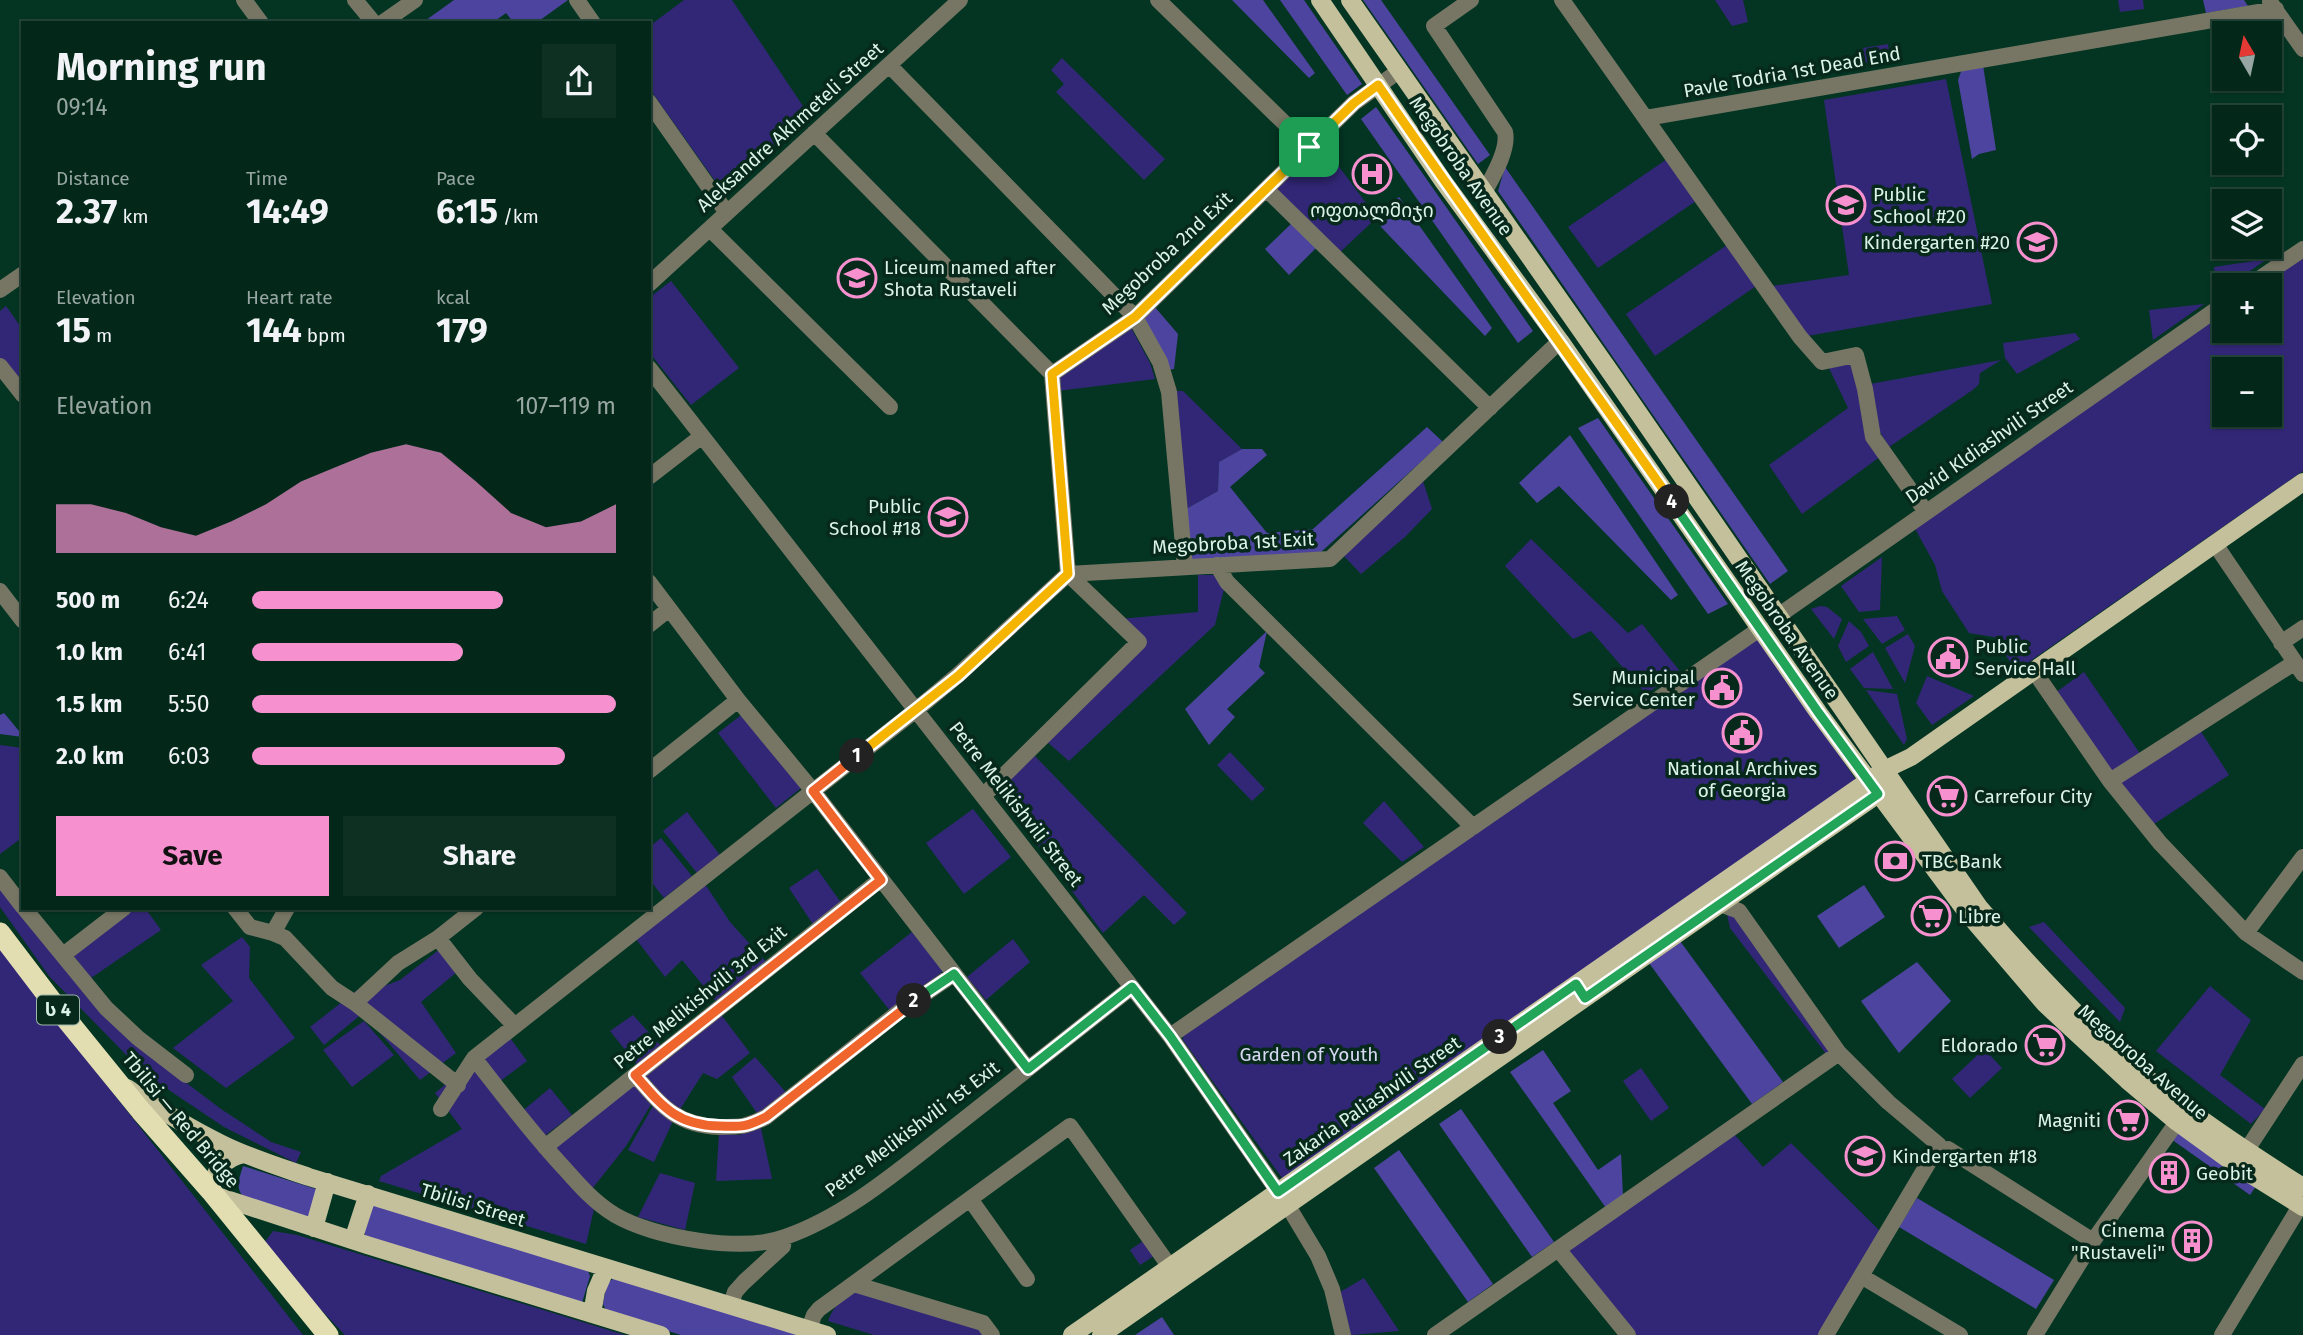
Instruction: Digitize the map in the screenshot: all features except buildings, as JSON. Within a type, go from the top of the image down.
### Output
[{"type":"highway","name":"Tbilisi — Red Bridge","points":[[0,933],[54,1004],[328,1335]]},
{"type":"main road","name":"Megobroba Avenue","points":[[1320,0],[1443,181],[1560,341],[1873,788],[1968,914],[2045,1004],[2127,1080],[2177,1122],[2239,1167],[2302,1206]]},
{"type":"main road","name":"Megobroba Avenue","points":[[1350,0],[1979,907],[2029,965],[2130,1063],[2168,1095],[2246,1151],[2303,1187]]},
{"type":"main road","points":[[1873,788],[1907,760],[2303,482]]},
{"type":"main road","name":"Zakaria Paliashvili Street","points":[[1581,991],[1720,904],[1873,788]]},
{"type":"main road","name":"Zakaria Paliashvili Street","points":[[1101,1335],[1283,1199],[1873,788]]},
{"type":"main road","name":"Tbilisi Street","points":[[120,1084],[197,1131],[244,1154],[327,1182],[827,1335]]},
{"type":"main road","points":[[244,1154],[228,1159],[222,1165],[212,1181],[213,1193],[314,1228],[661,1335]]},
{"type":"main road","points":[[314,1228],[327,1182]]},
{"type":"main road","points":[[353,1240],[368,1194]]},
{"type":"main road","name":"Zakaria Paliashvili Street","points":[[1072,1335],[1170,1267],[1283,1199]]},
{"type":"main road","points":[[255,1245],[253,1237],[262,1222],[286,1219]]},
{"type":"main road","points":[[584,1311],[585,1287],[598,1265]]},
{"type":"street","points":[[244,0],[260,21]]},
{"type":"street","points":[[355,0],[372,21]]},
{"type":"street","points":[[385,21],[415,0]]},
{"type":"street","points":[[577,0],[592,21]]},
{"type":"street","name":"Aleksandre Akhmeteli Street","points":[[651,282],[960,0]]},
{"type":"street","points":[[1158,0],[1309,147]]},
{"type":"street","points":[[1471,0],[1434,26],[1505,132],[1506,142],[1500,155],[1499,166],[1480,185]]},
{"type":"street","points":[[1562,0],[1800,337],[1822,362],[1856,355],[1873,437],[1926,512]]},
{"type":"street","points":[[2273,5],[2303,49]]},
{"type":"street","name":"Pavle Todria 1st Dead End","points":[[1646,118],[2273,5]]},
{"type":"street","points":[[889,65],[1135,317],[1160,362],[1169,392],[1185,567]]},
{"type":"street","name":"Megobroba 2nd Exit","points":[[1052,374],[1135,317],[1354,103],[1399,71]]},
{"type":"street","points":[[651,105],[727,213]]},
{"type":"street","points":[[814,133],[1052,374],[1068,574],[1139,642],[983,796]]},
{"type":"street","points":[[1266,189],[1490,408]]},
{"type":"street","points":[[710,229],[890,407]]},
{"type":"street","points":[[2268,273],[2303,249]]},
{"type":"street","points":[[0,290],[21,275]]},
{"type":"street","name":"David Kldiashvili Street","points":[[1778,616],[2212,311]]},
{"type":"street","name":"Megobroba 1st Exit","points":[[1068,574],[1330,559],[1560,341]]},
{"type":"street","points":[[0,366],[21,393]]},
{"type":"street","name":"Petre Melikishvili Street","points":[[651,371],[1170,1036],[1283,1199],[1318,1256],[1332,1289],[1343,1335]]},
{"type":"street","points":[[651,475],[702,436]]},
{"type":"street","points":[[2110,781],[2298,668],[2215,544]]},
{"type":"street","points":[[1217,565],[1227,582],[1473,827]]},
{"type":"street","points":[[441,1109],[474,1058],[958,676],[1068,574]]},
{"type":"street","points":[[651,585],[738,700],[813,791],[1028,1069]]},
{"type":"street","points":[[0,591],[21,618]]},
{"type":"street","points":[[651,623],[669,609]]},
{"type":"street","points":[[1170,1036],[1761,628]]},
{"type":"street","points":[[2281,643],[2303,628]]},
{"type":"street","points":[[2034,671],[2110,781],[2160,843],[2246,933],[2303,972]]},
{"type":"street","points":[[651,769],[738,700]]},
{"type":"street","points":[[2246,933],[2303,857]]},
{"type":"street","points":[[0,877],[21,905]]},
{"type":"street","name":"Petre Melikishvili 3rd Exit","points":[[545,1147],[881,880]]},
{"type":"street","points":[[1720,904],[1739,911],[1839,1053],[1888,1102],[1939,1145],[1826,1335]]},
{"type":"street","points":[[25,910],[106,1008],[138,1038],[186,1076]]},
{"type":"street","points":[[63,955],[121,910]]},
{"type":"street","points":[[237,910],[250,928],[285,938],[332,988],[355,1003],[458,1085]]},
{"type":"street","points":[[273,933],[286,910]]},
{"type":"street","points":[[355,1003],[398,963],[438,938],[473,910]]},
{"type":"street","points":[[438,938],[470,979],[515,1026]]},
{"type":"street","points":[[635,1075],[656,1099],[676,1116],[699,1126],[744,1127],[766,1117],[900,1011],[954,974]]},
{"type":"street","name":"Petre Melikishvili 1st Exit","points":[[474,1058],[545,1147],[589,1196],[615,1215],[637,1225],[684,1238],[720,1244],[753,1244],[784,1238],[835,1214],[904,1166],[1132,987]]},
{"type":"street","points":[[1435,1335],[1839,1053]]},
{"type":"street","points":[[2246,1151],[2303,1064]]},
{"type":"street","points":[[2035,1335],[2093,1241],[2177,1122]]},
{"type":"street","points":[[809,1329],[819,1309],[1070,1126],[1170,1267]]},
{"type":"street","points":[[1948,1149],[2093,1241]]},
{"type":"street","points":[[970,1199],[1027,1279]]},
{"type":"street","points":[[2222,1335],[2302,1206]]},
{"type":"street","points":[[731,1304],[735,1292],[783,1246],[784,1238]]},
{"type":"street","points":[[1558,1249],[1628,1335]]},
{"type":"street","points":[[1861,1276],[1960,1335]]},
{"type":"street","points":[[854,1284],[983,1323],[992,1335]]},
{"type":"green space","points":[[684,0],[732,0],[809,115],[723,192],[651,91],[651,25]]},
{"type":"green space","points":[[1715,0],[1743,0],[1748,22],[1732,26]]},
{"type":"green space","points":[[2118,0],[2143,0],[2144,9],[2120,12]]},
{"type":"green space","points":[[1888,44],[1890,59],[1865,63],[1863,48]]},
{"type":"green space","points":[[1062,58],[1165,159],[1144,180],[1056,92],[1064,84],[1051,70]]},
{"type":"green space","name":"Public School #20","points":[[1946,79],[1992,304],[1807,336],[1772,286],[1849,275],[1824,100]]},
{"type":"green space","points":[[1320,141],[1369,207],[1371,223],[1337,255],[1271,190]]},
{"type":"green space","points":[[1667,159],[1696,201],[1598,268],[1568,227]]},
{"type":"green space","points":[[1730,243],[1759,284],[1655,356],[1626,314]]},
{"type":"green space","points":[[2303,253],[2303,471],[2016,671],[1994,637],[1969,633],[1942,591],[1935,565],[1913,525],[2212,316],[2212,343],[2282,343],[2282,273],[2274,273]]},
{"type":"green space","points":[[2267,259],[2247,273],[2215,273],[2214,267]]},
{"type":"green space","points":[[671,281],[739,368],[691,405],[651,355],[651,296]]},
{"type":"green space","points":[[2204,304],[2153,340],[2149,310]]},
{"type":"green space","points":[[6,306],[21,327],[21,388],[0,360],[0,311]]},
{"type":"green space","points":[[1129,324],[1150,363],[1155,379],[1057,391],[1057,374]]},
{"type":"green space","points":[[2075,333],[2080,339],[2017,374],[2005,358],[2003,343]]},
{"type":"green space","points":[[2001,360],[1980,373],[1979,384],[1974,389],[1889,447],[1877,427],[1870,384]]},
{"type":"green space","points":[[1853,363],[1881,456],[1802,514],[1769,465],[1848,408],[1829,368]]},
{"type":"green space","points":[[1171,391],[1183,391],[1242,449],[1219,462],[1218,491],[1186,509]]},
{"type":"green space","points":[[1422,478],[1432,509],[1405,537],[1361,574],[1342,554]]},
{"type":"green space","points":[[1531,539],[1628,633],[1642,624],[1679,670],[1646,694],[1591,631],[1573,639],[1505,566]]},
{"type":"green space","points":[[1882,557],[1880,610],[1859,612],[1841,586]]},
{"type":"green space","points":[[1198,575],[1216,575],[1224,589],[1215,625],[1069,761],[1046,741],[1144,644],[1119,619],[1198,612]]},
{"type":"green space","points":[[1827,607],[1842,619],[1834,639],[1811,609]]},
{"type":"green space","points":[[1897,616],[1905,630],[1882,644],[1863,619]]},
{"type":"green space","points":[[1849,621],[1861,632],[1869,646],[1846,662],[1838,646]]},
{"type":"green space","points":[[1908,634],[1915,646],[1905,683],[1885,648]]},
{"type":"green space","name":"Garden of Youth","points":[[1755,639],[1762,641],[1858,783],[1288,1178],[1282,1178],[1183,1040],[1183,1031]]},
{"type":"green space","points":[[1873,652],[1893,689],[1864,688],[1850,669]]},
{"type":"green space","points":[[2084,672],[2141,755],[2111,774],[2055,693]]},
{"type":"green space","points":[[1927,676],[1974,696],[1932,725],[1916,703]]},
{"type":"green space","points":[[1866,690],[1897,694],[1907,739],[1904,745]]},
{"type":"green space","points":[[744,713],[801,788],[776,808],[718,733]]},
{"type":"green space","points":[[2198,727],[2229,775],[2154,824],[2117,780]]},
{"type":"green space","points":[[0,745],[21,748],[21,838],[0,854]]},
{"type":"green space","points":[[1230,752],[1265,789],[1252,801],[1217,765]]},
{"type":"green space","points":[[1033,754],[1187,913],[1174,925],[1144,895],[1103,933],[1030,834],[993,791]]},
{"type":"green space","points":[[1384,801],[1424,847],[1402,862],[1363,823]]},
{"type":"green space","points":[[973,809],[1011,857],[964,894],[926,843]]},
{"type":"green space","points":[[687,812],[720,855],[697,873],[663,831]]},
{"type":"green space","points":[[661,838],[692,876],[664,898],[651,882],[651,846]]},
{"type":"green space","points":[[817,869],[842,904],[814,926],[789,888]]},
{"type":"green space","points":[[705,884],[730,922],[766,962],[716,1001],[682,960],[665,977],[636,939]]},
{"type":"green space","points":[[0,888],[132,1042],[221,1109],[271,1142],[301,1152],[296,1163],[224,1127],[145,1074],[49,976],[0,907]]},
{"type":"green space","points":[[127,910],[146,910],[161,930],[91,978],[71,953]]},
{"type":"green space","points":[[1726,910],[1740,919],[1835,1050],[1827,1055],[1730,928]]},
{"type":"green space","points":[[2044,922],[2125,1008],[2120,1022],[2029,927]]},
{"type":"green space","points":[[912,932],[943,971],[891,1012],[860,973]]},
{"type":"green space","points":[[242,937],[250,947],[249,978],[295,1038],[226,1088],[173,1048],[233,1001],[201,965]]},
{"type":"green space","points":[[1013,939],[1030,962],[986,1000],[967,977]]},
{"type":"green space","points":[[0,948],[14,967],[303,1335],[0,1335]]},
{"type":"green space","points":[[440,949],[458,971],[421,1002],[456,1053],[420,1080],[363,1013],[324,1045],[310,1027],[360,988],[379,988],[400,980]]},
{"type":"green space","points":[[2210,986],[2251,1020],[2220,1075],[2265,1109],[2251,1124],[2156,1051]]},
{"type":"green space","points":[[719,1012],[750,1053],[717,1079],[703,1073],[679,1111],[644,1076]]},
{"type":"green space","points":[[633,1015],[661,1046],[638,1066],[610,1031]]},
{"type":"green space","points":[[364,1021],[394,1055],[352,1087],[323,1050]]},
{"type":"green space","points":[[507,1034],[527,1061],[491,1088],[514,1118],[550,1088],[572,1115],[535,1143],[594,1209],[586,1244],[379,1181],[381,1176],[462,1129],[435,1093]]},
{"type":"green space","points":[[1984,1049],[2002,1068],[1970,1098],[1952,1079]]},
{"type":"green space","points":[[755,1057],[790,1097],[761,1119],[732,1077]]},
{"type":"green space","points":[[1641,1068],[1669,1108],[1651,1121],[1623,1081]]},
{"type":"green space","points":[[634,1083],[652,1103],[626,1146],[592,1189],[553,1146]]},
{"type":"green space","points":[[654,1104],[673,1121],[654,1162],[628,1150]]},
{"type":"green space","points":[[761,1128],[772,1179],[716,1181],[719,1134],[739,1135]]},
{"type":"green space","points":[[1734,1134],[1763,1167],[1791,1143],[1881,1232],[1821,1335],[1632,1335],[1569,1250]]},
{"type":"green space","points":[[660,1173],[695,1183],[685,1230],[638,1217]]},
{"type":"green space","points":[[273,1231],[297,1235],[625,1335],[345,1335],[271,1257],[264,1243]]},
{"type":"green space","points":[[1143,1241],[1154,1256],[1140,1265],[1130,1250]]},
{"type":"green space","points":[[1364,1278],[1399,1331],[1351,1335],[1340,1292]]},
{"type":"green space","points":[[859,1288],[974,1323],[983,1335],[874,1335],[828,1321],[837,1306]]},
{"type":"shaded area","points":[[454,0],[568,0],[539,21],[512,21],[506,13],[495,21],[425,21]]},
{"type":"shaded area","points":[[1232,0],[1263,0],[1315,73],[1309,78]]},
{"type":"shaded area","points":[[1280,0],[1304,0],[1362,84],[1347,95]]},
{"type":"shaded area","points":[[1363,0],[1381,0],[1490,155],[1478,164]]},
{"type":"shaded area","points":[[2203,0],[2244,0],[2248,6],[2206,13]]},
{"type":"shaded area","points":[[1983,65],[1996,150],[1979,154],[1972,159],[1958,80],[1962,69]]},
{"type":"shaded area","points":[[1376,107],[1533,331],[1518,343],[1361,119]]},
{"type":"shaded area","points":[[1505,167],[1788,571],[1770,584],[1498,191]]},
{"type":"shaded area","points":[[1399,197],[1492,328],[1485,336],[1381,227],[1379,211]]},
{"type":"shaded area","points":[[1292,223],[1317,247],[1289,275],[1265,249]]},
{"type":"shaded area","points":[[1154,306],[1178,334],[1174,369],[1165,370],[1141,319]]},
{"type":"shaded area","points":[[1598,418],[1728,604],[1708,614],[1578,428]]},
{"type":"shaded area","points":[[1427,427],[1443,442],[1321,552],[1192,561],[1186,509],[1218,491],[1219,462],[1242,449],[1262,449],[1267,455],[1230,487],[1267,533],[1313,529]]},
{"type":"shaded area","points":[[1570,435],[1678,595],[1671,600],[1559,486],[1537,503],[1519,483]]},
{"type":"shaded area","points":[[1267,631],[1259,667],[1265,673],[1227,709],[1235,717],[1209,745],[1185,709]]},
{"type":"shaded area","points":[[4,713],[19,731],[21,730],[21,737],[0,734],[0,715]]},
{"type":"shaded area","points":[[1864,885],[1885,917],[1839,948],[1817,916]]},
{"type":"shaded area","points":[[1680,941],[1783,1082],[1752,1104],[1649,963]]},
{"type":"shaded area","points":[[1917,962],[1951,1001],[1899,1053],[1861,1001]]},
{"type":"shaded area","points":[[1543,1050],[1571,1091],[1553,1103],[1598,1170],[1621,1154],[1623,1196],[1606,1208],[1510,1072]]},
{"type":"shaded area","points":[[1461,1109],[1554,1242],[1532,1257],[1439,1124]]},
{"type":"shaded area","points":[[2178,1127],[2258,1183],[2250,1195],[2171,1139]]},
{"type":"shaded area","points":[[1399,1150],[1493,1284],[1468,1302],[1374,1168]]},
{"type":"shaded area","points":[[243,1166],[322,1191],[317,1221],[244,1198],[239,1187]]},
{"type":"shaded area","points":[[1917,1198],[2054,1280],[2036,1309],[1899,1227]]},
{"type":"shaded area","points":[[379,1204],[588,1271],[590,1276],[582,1303],[366,1238],[364,1231],[373,1206]]},
{"type":"shaded area","points":[[616,1277],[798,1335],[681,1335],[607,1312],[603,1304],[607,1283]]},
{"type":"shaded area","points":[[1162,1317],[1174,1335],[1135,1335]]},
{"type":"place","name":"ოფთალმიჯი","points":[[1372,174]]},
{"type":"place","name":"Public School #20","points":[[1846,205]]},
{"type":"place","name":"Kindergarten #20","points":[[2037,242]]},
{"type":"place","name":"Liceum named after Shota Rustaveli","points":[[857,278]]},
{"type":"place","name":"Public School #18","points":[[948,517]]},
{"type":"place","name":"Public Service Hall","points":[[1948,657]]},
{"type":"place","name":"Municipal Service Center","points":[[1722,688]]},
{"type":"place","name":"National Archives of Georgia","points":[[1742,733]]},
{"type":"place","name":"Carrefour City","points":[[1947,796]]},
{"type":"place","name":"TBC Bank","points":[[1895,861]]},
{"type":"place","name":"Libre","points":[[1931,916]]},
{"type":"place","name":"Eldorado","points":[[2045,1045]]},
{"type":"place","name":"Magniti","points":[[2128,1120]]},
{"type":"place","name":"Kindergarten #18","points":[[1865,1156]]},
{"type":"place","name":"Geobit","points":[[2169,1173]]},
{"type":"place","name":"Cinema \"Rustaveli\"","points":[[2192,1241]]},
{"type":"route","points":[[1378,85],[1443,181],[1560,341],[1878,794],[1585,998],[1576,984],[1278,1192],[1170,1036],[1132,987],[1028,1069],[954,974],[900,1011],[766,1117],[744,1127],[699,1126],[676,1116],[656,1099],[635,1075],[881,880],[813,791],[958,676],[1068,574],[1052,374],[1135,317],[1309,147],[1354,103],[1378,85]]}]
